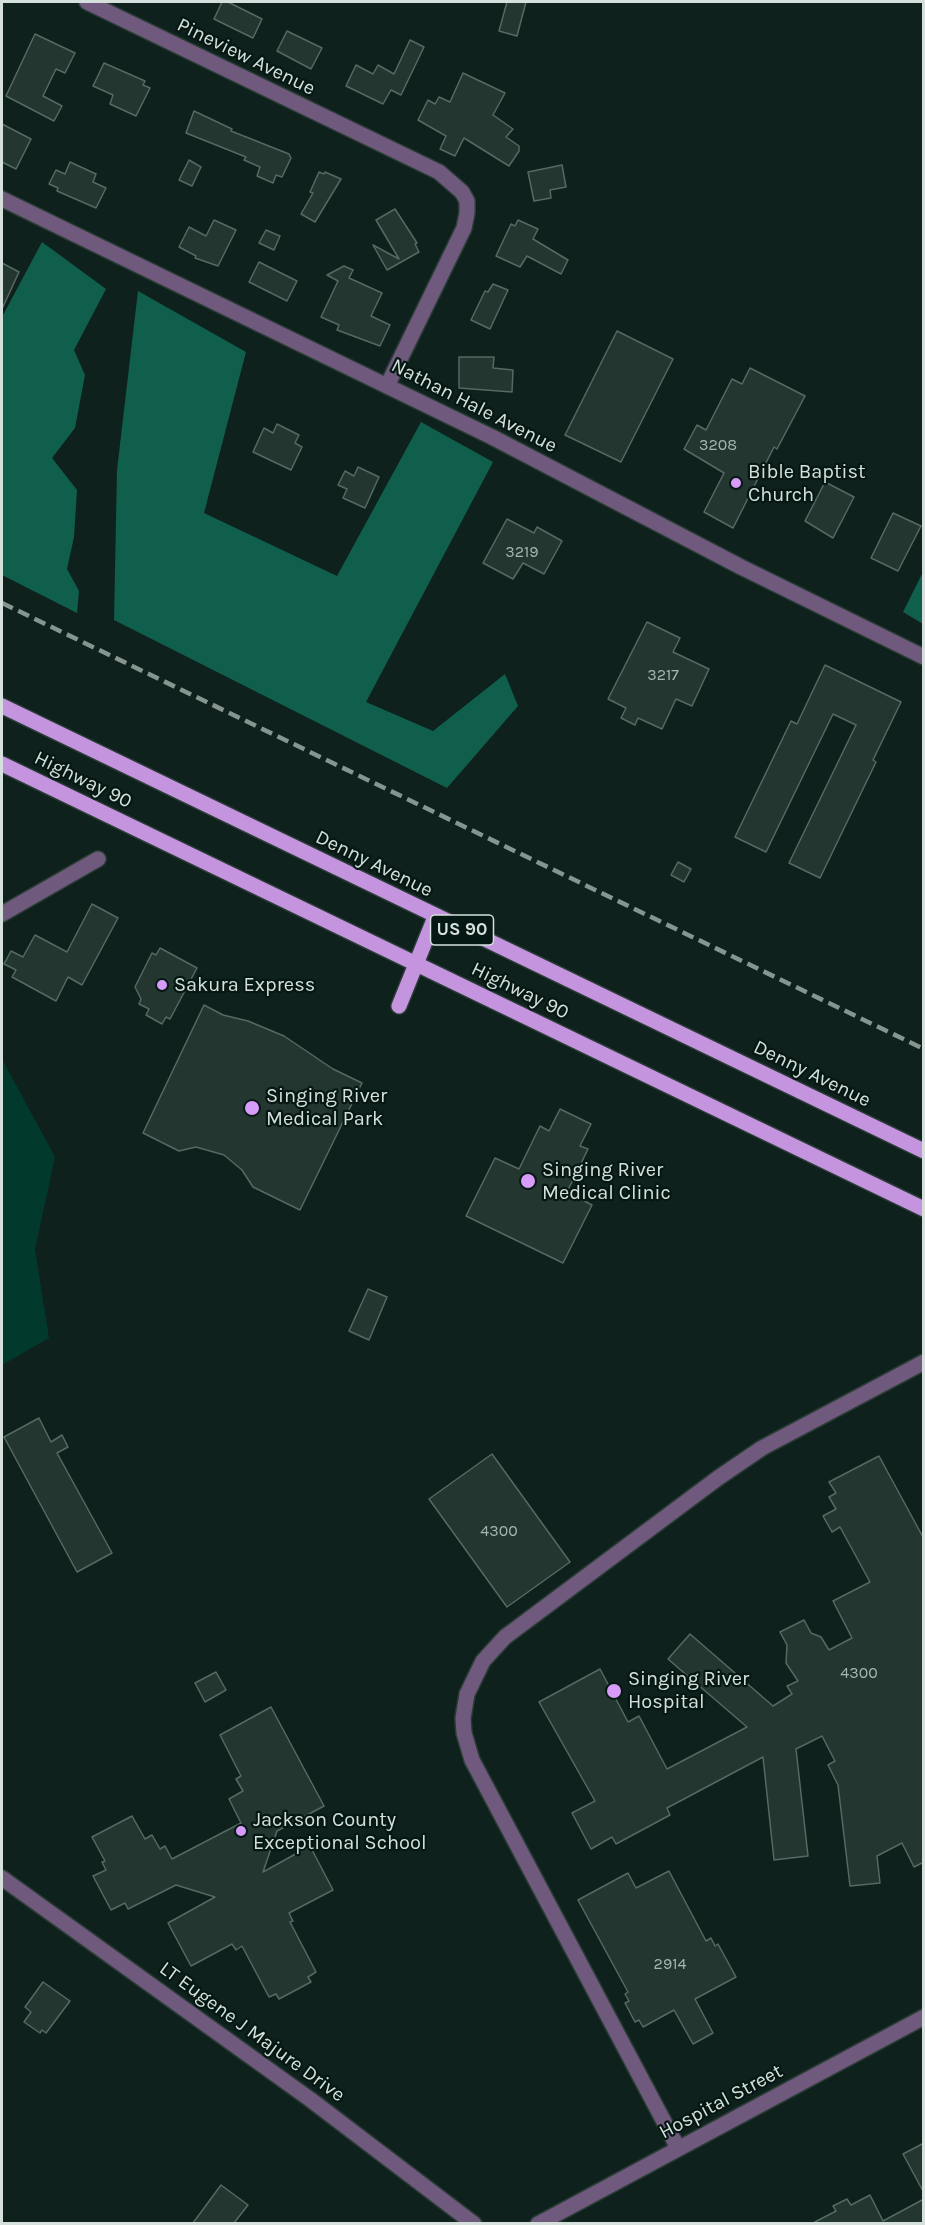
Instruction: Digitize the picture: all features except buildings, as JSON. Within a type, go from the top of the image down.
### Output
[{"type":"main road","name":"Denny Avenue","points":[[2,706],[924,1151]]},
{"type":"main road","name":"Highway 90","points":[[2,764],[924,1209]]},
{"type":"main road","points":[[399,1006],[435,916]]},
{"type":"street","name":"Pineview Avenue","points":[[87,2],[439,172],[462,192],[467,201],[466,220],[454,251],[387,386]]},
{"type":"street","name":"Nathan Hale Avenue","points":[[2,199],[387,386],[924,657]]},
{"type":"street","points":[[2,914],[98,859]]},
{"type":"street","points":[[678,2148],[472,1760],[464,1725],[467,1694],[483,1661],[505,1637],[718,1478],[762,1448],[924,1362]]},
{"type":"street","name":"LT Eugene J Majure Drive","points":[[2,1878],[311,2100],[474,2223]]},
{"type":"street","name":"Hospital Street","points":[[538,2223],[924,2017]]},
{"type":"green space","points":[[42,242],[106,289],[74,350],[85,375],[75,428],[52,458],[77,490],[74,537],[67,569],[79,591],[77,613],[2,575],[2,317]]},
{"type":"green space","points":[[138,291],[246,352],[204,513],[337,576],[421,422],[493,462],[366,702],[433,731],[505,674],[518,706],[447,788],[114,620],[117,470]]},
{"type":"green space","points":[[923,572],[923,624],[903,612]]},
{"type":"green space","points":[[2,1059],[55,1157],[35,1249],[49,1338],[2,1365]]},
{"type":"railway","points":[[2,603],[924,1049]]},
{"type":"place","name":"Bible Baptist Church","points":[[736,483]]},
{"type":"place","name":"Sakura Express","points":[[162,985]]},
{"type":"place","name":"Singing River Medical Park","points":[[252,1108]]},
{"type":"place","name":"Singing River Medical Clinic","points":[[528,1181]]},
{"type":"place","name":"Singing River Hospital","points":[[614,1691]]},
{"type":"place","name":"Jackson County Exceptional School","points":[[241,1831]]}]
